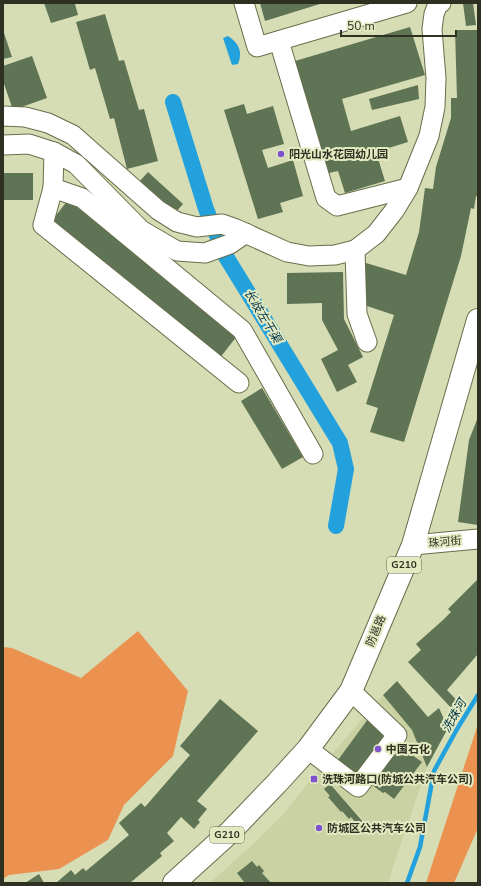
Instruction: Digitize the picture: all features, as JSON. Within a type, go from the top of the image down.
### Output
[{"type":"highway","name":"防邕路","points":[[174,883],[229,833],[308,749],[351,691],[412,545],[478,320]]},
{"type":"street","points":[[244,3],[257,47],[407,3]]},
{"type":"street","points":[[3,116],[25,117],[48,123],[73,135],[167,217],[177,222],[197,227],[222,224],[246,233],[287,252],[310,256],[336,255],[355,250],[376,234],[394,211],[408,188],[429,136],[435,107],[436,78],[432,29],[434,14],[439,3]]},
{"type":"street","points":[[279,41],[326,198],[337,206],[408,188]]},
{"type":"street","points":[[3,145],[29,144],[54,152],[76,164],[141,230],[177,251],[205,253],[230,244],[246,233]]},
{"type":"street","points":[[54,152],[53,188],[43,226],[239,383]]},
{"type":"street","points":[[53,188],[82,198],[242,330],[313,454]]},
{"type":"street","points":[[355,250],[357,314],[367,342]]},
{"type":"street","name":"珠河街","points":[[412,545],[478,539]]},
{"type":"street","points":[[308,749],[358,787],[367,776],[397,735],[351,691]]},
{"type":"shaded area","points":[[138,631],[188,691],[173,756],[124,805],[108,840],[59,869],[9,875],[3,879],[3,647],[12,648],[81,678]]},
{"type":"shaded area","points":[[383,695],[412,730],[427,767],[391,873],[389,883],[210,883],[282,816],[318,770]],"holes":[[[330,784],[367,824],[374,826],[372,830],[370,830]]]},
{"type":"shaded area","points":[[478,724],[478,828],[454,883],[426,883]]},
{"type":"water","points":[[228,36],[239,48],[240,56],[238,64],[232,65],[223,38]]},
{"type":"building","points":[[44,3],[78,3],[75,4],[78,15],[51,23]]},
{"type":"building","points":[[260,3],[323,3],[265,21]]},
{"type":"building","points":[[463,3],[473,3],[476,25],[466,26]]},
{"type":"building","points":[[105,14],[119,61],[124,60],[139,110],[144,109],[158,161],[127,169],[114,118],[110,119],[95,68],[90,70],[76,22]]},
{"type":"building","points":[[410,27],[425,75],[342,99],[351,131],[400,116],[408,142],[376,152],[385,181],[345,193],[338,171],[329,173],[295,61]]},
{"type":"building","points":[[3,30],[12,57],[3,59]]},
{"type":"building","points":[[455,30],[478,30],[478,197],[476,196],[474,209],[471,208],[461,256],[404,442],[370,432],[378,408],[366,404],[394,315],[364,305],[366,263],[406,275],[419,232],[425,188],[433,189],[436,167],[451,118],[451,98],[457,98]]},
{"type":"building","points":[[32,56],[47,98],[13,110],[3,81],[3,66]]},
{"type":"building","points":[[418,85],[419,99],[372,110],[369,99]]},
{"type":"building","points":[[244,104],[247,114],[273,106],[284,144],[262,150],[268,168],[293,160],[303,196],[280,203],[283,212],[258,219],[224,110]]},
{"type":"building","points":[[148,172],[183,204],[174,214],[139,182]]},
{"type":"building","points":[[3,173],[33,173],[33,200],[3,200]]},
{"type":"building","points":[[68,200],[237,336],[219,359],[50,223]]},
{"type":"building","points":[[343,272],[344,319],[363,357],[348,365],[357,382],[337,392],[321,359],[338,350],[322,320],[322,303],[287,304],[287,273]]},
{"type":"building","points":[[262,388],[303,457],[282,469],[241,401]]},
{"type":"building","points":[[478,417],[478,525],[458,522],[469,440]]},
{"type":"building","points":[[478,579],[478,654],[447,690],[461,705],[454,711],[408,662],[421,650],[416,644],[451,612],[448,609]]},
{"type":"building","points":[[397,681],[428,717],[439,708],[448,728],[427,767],[412,730],[383,695]]},
{"type":"building","points":[[220,699],[258,731],[197,801],[207,809],[198,820],[200,822],[194,829],[181,817],[167,833],[174,841],[160,853],[162,856],[130,883],[56,883],[71,870],[75,875],[83,868],[86,871],[129,835],[119,823],[141,803],[145,807],[190,755],[180,746]]},
{"type":"building","points":[[368,719],[414,753],[412,755],[422,762],[394,799],[385,792],[383,793],[338,760]]},
{"type":"building","points":[[330,784],[364,823],[359,827],[351,817],[349,819],[342,811],[341,812],[328,797],[330,796],[324,789]]},
{"type":"building","points":[[252,861],[257,867],[259,865],[264,871],[262,873],[271,883],[245,883],[237,873]]},
{"type":"building","points":[[39,874],[44,883],[25,883]]},
{"type":"waterway","name":"长歧左干渠","points":[[173,102],[206,209],[225,255],[340,443],[346,469],[336,526]]},
{"type":"waterway","name":"洗珠河","points":[[407,883],[420,847],[434,771],[478,695]]},
{"type":"place","name":"阳光山水花园幼儿园","points":[[281,154]]},
{"type":"place","name":"中国石化","points":[[378,749]]},
{"type":"place","name":"洗珠河路口(防城公共汽车公司)","points":[[314,779]]},
{"type":"place","name":"防城区公共汽车公司","points":[[319,828]]}]
